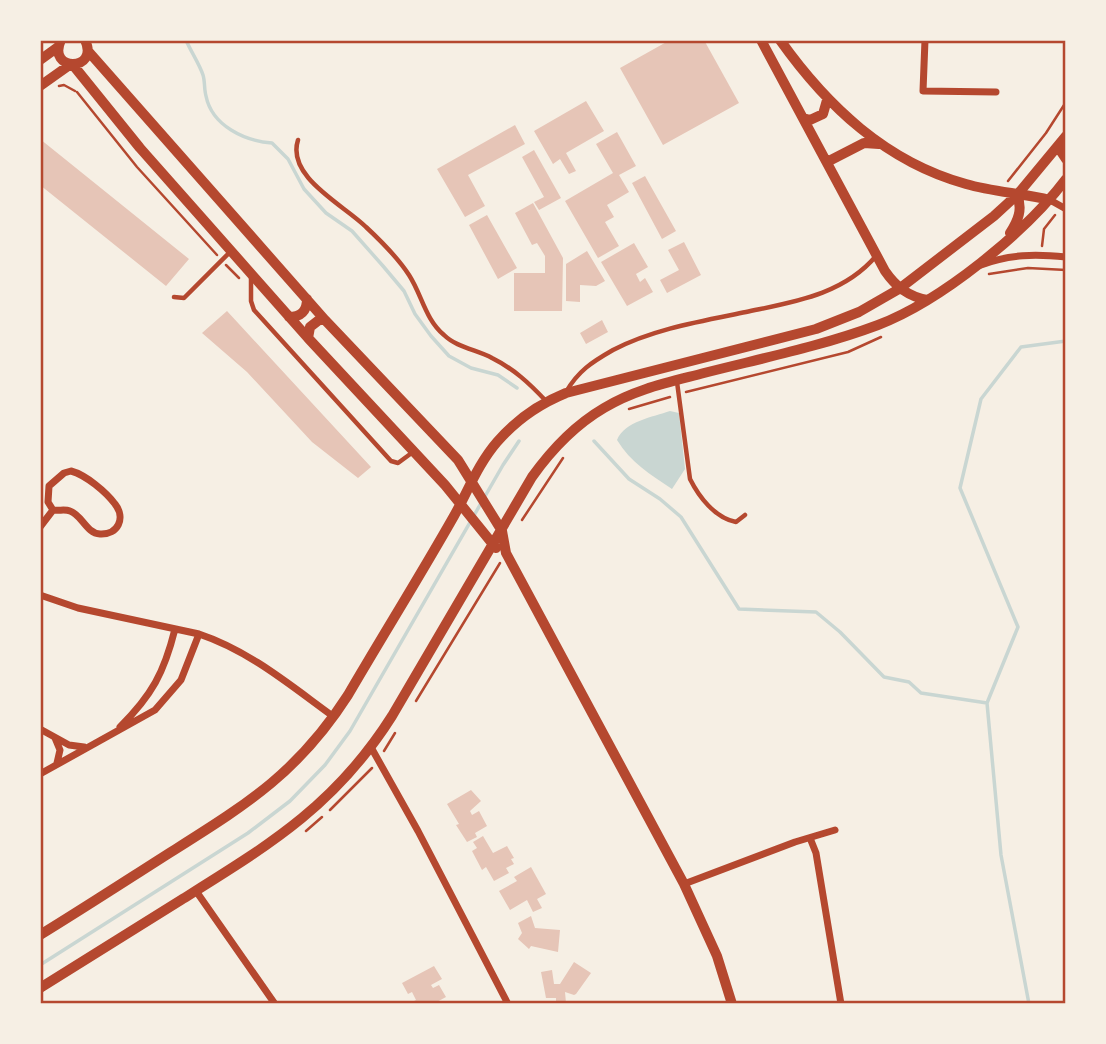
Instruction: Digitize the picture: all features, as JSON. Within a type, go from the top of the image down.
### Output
[{"type":"street","points":[[85,40],[88,51],[325,320],[458,460],[502,531],[506,553],[684,884],[718,956],[732,1004]]},
{"type":"street","points":[[761,40],[891,281],[908,294],[927,300]]},
{"type":"street","points":[[780,40],[827,100],[856,126],[907,160],[946,178],[1050,201],[1064,208]]},
{"type":"street","points":[[925,40],[923,91],[996,92]]},
{"type":"street","points":[[40,60],[58,43]]},
{"type":"street","points":[[58,43],[61,58],[72,64],[141,148],[289,317],[464,507],[493,547],[506,553]]},
{"type":"street","points":[[40,86],[72,64],[82,62],[88,51]]},
{"type":"street","points":[[803,118],[810,120],[823,114],[827,100]]},
{"type":"street","points":[[40,935],[250,802],[302,757],[334,717],[464,507],[472,482],[485,458],[520,419],[547,401],[566,393],[816,329],[859,312],[899,289],[994,216],[1017,195],[1066,136]]},
{"type":"street","points":[[827,162],[864,143],[883,145]]},
{"type":"street","points":[[1058,147],[1066,159]]},
{"type":"street","points":[[40,988],[261,851],[302,820],[342,782],[372,749],[532,477],[544,460],[573,430],[598,411],[623,398],[881,324],[927,300],[971,269],[1050,201],[1066,179]]},
{"type":"street","points":[[1004,242],[1017,223],[1020,212],[1017,195]]},
{"type":"street","points":[[971,269],[993,260],[1017,255],[1066,257]]},
{"type":"street","points":[[289,317],[303,313],[307,299]]},
{"type":"street","points":[[308,338],[310,327],[319,320],[325,320]]},
{"type":"street","points":[[72,471],[81,474],[115,503],[120,513],[120,524],[116,530],[95,533],[71,511],[53,510],[48,502],[49,486],[64,473],[72,471]]},
{"type":"street","points":[[40,526],[53,510]]},
{"type":"street","points":[[40,595],[78,608],[216,639],[247,656],[334,717]]},
{"type":"street","points":[[118,729],[141,704],[159,678],[166,664],[175,629]]},
{"type":"street","points":[[40,774],[118,729],[143,718],[174,691],[199,634]]},
{"type":"street","points":[[40,729],[69,745],[86,747]]},
{"type":"street","points":[[53,735],[60,747],[57,764]]},
{"type":"street","points":[[372,749],[508,1004]]},
{"type":"street","points":[[684,884],[835,830]]},
{"type":"street","points":[[810,838],[816,853],[841,1004]]},
{"type":"street","points":[[196,891],[275,1004]]},
{"type":"lane","points":[[298,140],[295,149],[297,157],[312,184],[366,226],[401,265],[431,321],[442,334],[522,375],[547,401]]},
{"type":"lane","points":[[174,297],[184,298],[231,251]]},
{"type":"lane","points":[[566,393],[575,376],[589,364],[626,343],[646,335],[808,299],[845,282],[867,266],[876,255]]},
{"type":"lane","points":[[251,274],[251,301],[254,310],[391,461],[398,463],[413,453]]},
{"type":"lane","points":[[677,381],[690,479],[706,503],[727,520],[736,522],[745,515]]},
{"type":"path","points":[[999,191],[1046,133],[1066,102]]},
{"type":"path","points":[[1041,269],[1044,229],[1064,208]]},
{"type":"path","points":[[983,275],[1001,271],[1066,270]]},
{"type":"path","points":[[625,410],[678,394],[848,352],[886,335]]},
{"type":"path","points":[[516,529],[569,449]]},
{"type":"shaded area","points":[[670,411],[679,413],[685,469],[672,489],[635,461],[617,440],[626,428],[633,424]]},
{"type":"building","points":[[670,40],[704,40],[739,103],[663,145],[620,68]]},
{"type":"building","points":[[586,101],[604,131],[566,153],[576,171],[569,174],[560,159],[553,164],[534,131]]},
{"type":"building","points":[[515,125],[525,144],[468,175],[485,206],[465,217],[437,169]]},
{"type":"building","points":[[617,132],[636,166],[619,175],[629,192],[607,205],[614,217],[605,222],[619,246],[598,258],[565,201],[613,173],[596,144]]},
{"type":"building","points":[[40,139],[189,259],[166,286],[40,185]]},
{"type":"building","points":[[534,150],[561,198],[539,210],[534,202],[544,197],[522,157]]},
{"type":"building","points":[[645,176],[676,231],[662,239],[632,183]]},
{"type":"building","points":[[533,203],[563,258],[562,311],[514,311],[514,273],[545,273],[545,256],[537,243],[532,245],[515,213]]},
{"type":"building","points":[[487,215],[517,268],[498,279],[469,225]]},
{"type":"building","points":[[684,242],[701,275],[667,293],[660,280],[679,270],[668,250]]},
{"type":"building","points":[[634,243],[648,267],[636,274],[640,282],[645,278],[653,292],[627,306],[601,262]]},
{"type":"building","points":[[587,251],[605,281],[596,286],[580,285],[580,302],[566,301],[566,264]]},
{"type":"building","points":[[227,311],[371,467],[358,478],[312,442],[247,372],[202,333]]},
{"type":"building","points":[[602,320],[608,332],[586,344],[580,333]]},
{"type":"building","points":[[471,790],[481,801],[470,811],[472,815],[479,811],[487,826],[475,833],[477,837],[467,842],[447,804]]},
{"type":"building","points":[[483,836],[493,853],[507,846],[514,858],[511,859],[514,864],[506,868],[509,873],[494,881],[486,867],[482,870],[472,851],[477,848],[473,842]]},
{"type":"building","points":[[531,867],[546,894],[537,899],[542,908],[533,912],[527,900],[510,910],[499,891],[517,881],[514,877]]},
{"type":"building","points":[[531,916],[535,928],[560,930],[558,952],[531,946],[529,949],[518,939],[522,933],[518,923]]},
{"type":"building","points":[[574,962],[591,973],[576,994],[565,992],[566,1003],[556,1004],[556,998],[546,998],[541,972],[552,970],[554,984],[560,984]]},
{"type":"building","points":[[434,966],[442,979],[431,985],[433,988],[439,985],[446,997],[433,1004],[416,1004],[412,992],[408,994],[402,983]]},
{"type":"waterway","points":[[186,40],[203,75],[209,107],[222,124],[251,139],[272,143],[288,159],[304,189],[326,213],[352,231],[383,266],[404,291],[415,314],[431,336],[449,356],[471,368],[498,375],[517,388]]},
{"type":"waterway","points":[[1029,1004],[1001,855],[987,703],[1018,627],[960,488],[981,399],[1021,347],[1066,341]]},
{"type":"waterway","points":[[40,965],[248,833],[290,801],[325,765],[350,731],[519,441]]},
{"type":"waterway","points":[[594,441],[629,479],[660,499],[681,517],[739,609],[816,612],[840,632],[884,677],[909,682],[921,693],[987,703]]}]
